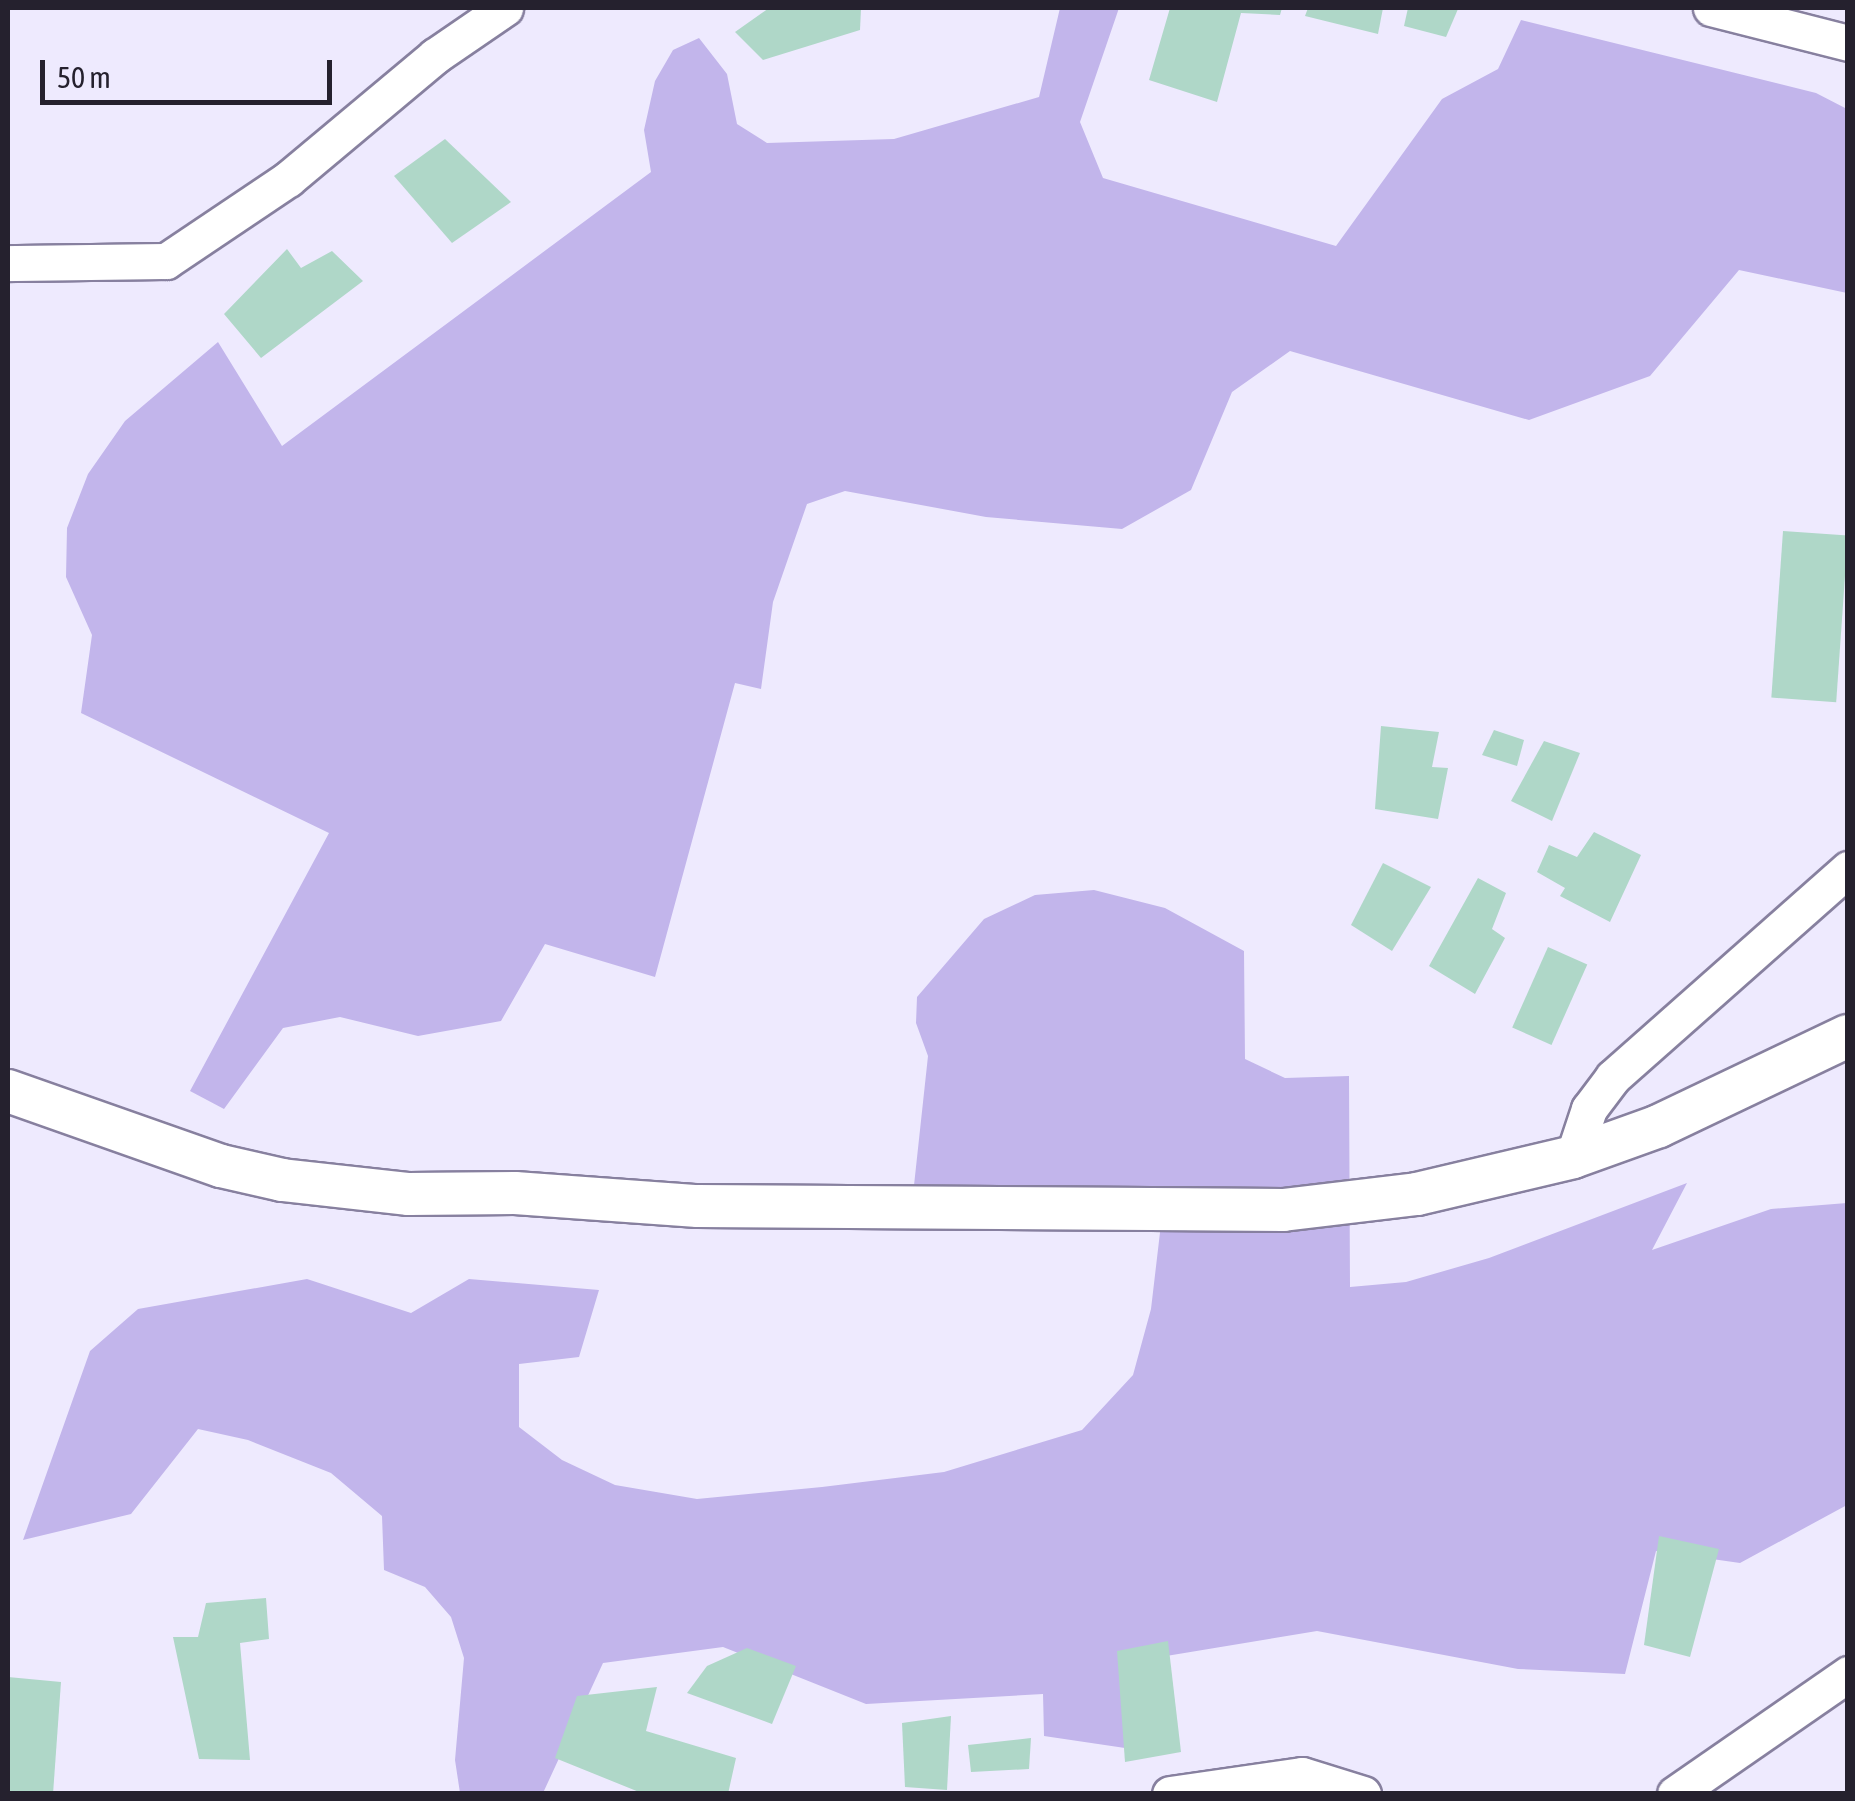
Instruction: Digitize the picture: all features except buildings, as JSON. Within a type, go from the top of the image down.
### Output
[{"type":"street","points":[[8,263],[166,262],[288,179],[435,56],[505,8]]},
{"type":"street","points":[[1711,8],[1848,43]]},
{"type":"street","points":[[1574,1157],[1589,1109],[1612,1077],[1848,869]]},
{"type":"street","points":[[8,1091],[160,1148],[282,1180],[409,1194],[516,1193],[698,1206],[1337,1208],[1574,1157],[1659,1126],[1848,1036]]},
{"type":"street","points":[[1675,1794],[1848,1674]]},
{"type":"street","points":[[1170,1794],[1302,1774],[1362,1794]]},
{"type":"shaded area","points":[[1060,8],[1119,8],[1080,122],[1103,178],[1336,246],[1442,99],[1498,69],[1521,20],[1816,93],[1847,109],[1847,293],[1739,270],[1650,376],[1529,420],[1290,351],[1232,392],[1191,490],[1122,529],[986,517],[845,491],[807,504],[773,602],[761,689],[735,683],[655,977],[545,944],[501,1021],[418,1036],[340,1017],[283,1028],[224,1109],[190,1091],[329,833],[81,713],[92,635],[66,577],[67,528],[88,474],[125,421],[218,342],[282,446],[651,172],[644,130],[655,81],[673,50],[699,38],[727,74],[737,124],[767,143],[894,139],[1039,97]]},
{"type":"shaded area","points":[[1094,890],[1165,908],[1244,951],[1245,1059],[1285,1078],[1349,1076],[1350,1287],[1406,1282],[1489,1258],[1687,1183],[1652,1250],[1771,1209],[1847,1203],[1847,1505],[1740,1563],[1656,1551],[1625,1674],[1518,1669],[1317,1631],[1130,1662],[1125,1748],[1044,1736],[1043,1694],[866,1704],[723,1647],[603,1663],[543,1793],[460,1793],[455,1760],[464,1658],[451,1617],[425,1587],[384,1570],[382,1516],[331,1473],[248,1440],[198,1429],[131,1514],[23,1540],[90,1351],[138,1309],[307,1279],[411,1313],[469,1279],[599,1290],[579,1357],[519,1364],[519,1427],[562,1460],[615,1485],[697,1499],[822,1487],[944,1472],[1082,1430],[1133,1375],[1151,1309],[1161,1224],[911,1213],[928,1056],[916,1023],[917,997],[984,919],[1035,895]]}]
